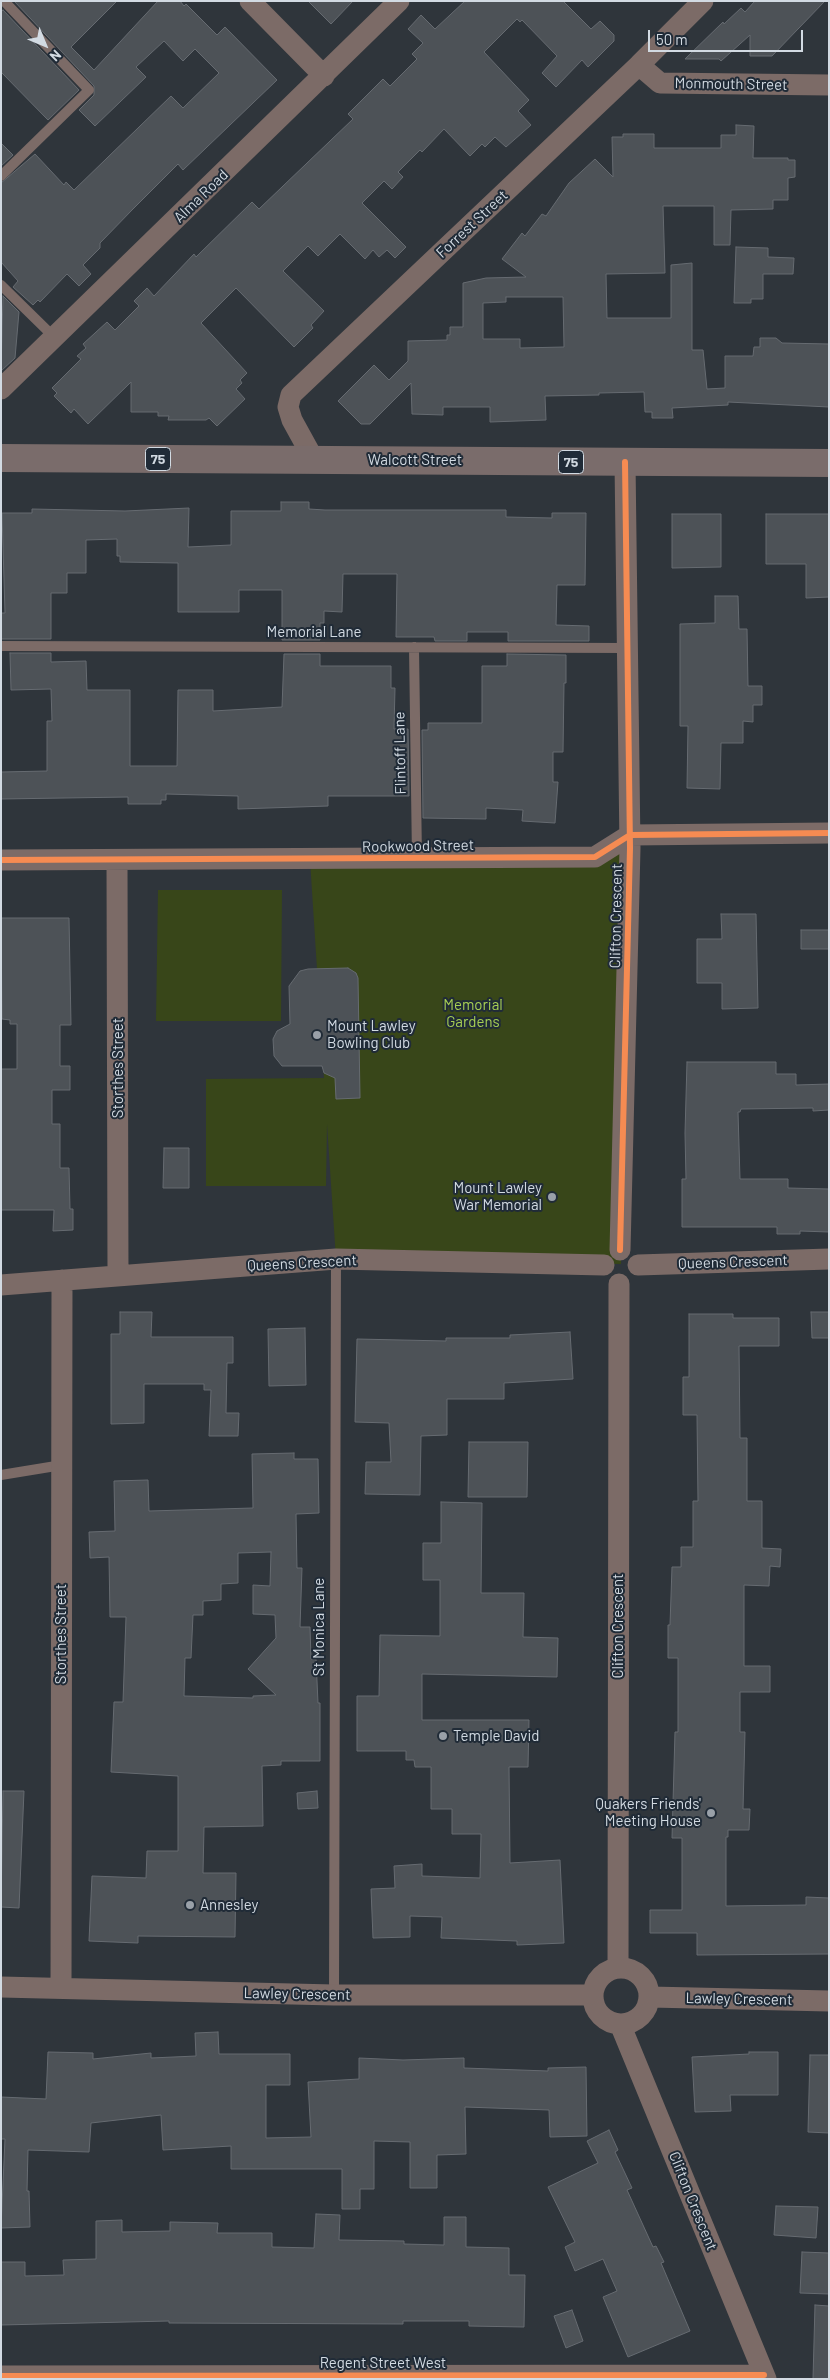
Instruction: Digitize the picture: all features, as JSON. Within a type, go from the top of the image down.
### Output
[{"type":"main road","name":"Walcott Street","points":[[1,458],[829,463]]},
{"type":"street","points":[[250,1],[324,76]]},
{"type":"street","name":"Alma Road","points":[[1,389],[399,1]]},
{"type":"street","name":"Forrest Street","points":[[314,460],[292,420],[288,406],[291,395],[640,65],[703,1]]},
{"type":"street","name":"Monmouth Street","points":[[640,65],[660,83],[829,86]]},
{"type":"street","name":"Clifton Crescent","points":[[620,1250],[630,835],[625,462]]},
{"type":"street","points":[[630,835],[829,833]]},
{"type":"street","name":"Rookwood Street","points":[[1,860],[595,857],[630,835]]},
{"type":"street","name":"Storthes Street","points":[[118,860],[118,1275]]},
{"type":"street","points":[[620,1250],[630,1252],[638,1265],[633,1279],[619,1284],[610,1280],[604,1270],[604,1265],[610,1255],[620,1250]]},
{"type":"street","name":"Queens Crescent","points":[[1,1284],[336,1259],[604,1265]]},
{"type":"street","name":"Queens Crescent","points":[[638,1265],[829,1259]]},
{"type":"street","name":"Storthes Street","points":[[61,1988],[62,1280]]},
{"type":"street","name":"Clifton Crescent","points":[[618,1968],[619,1284]]},
{"type":"street","points":[[618,1968],[637,1972],[644,1979],[650,1997],[647,2008],[640,2017],[631,2023],[620,2024],[609,2022],[601,2015],[595,2006],[593,1995],[601,1977],[609,1971],[618,1968]]},
{"type":"street","name":"Lawley Crescent","points":[[1,1988],[334,1995],[593,1995]]},
{"type":"street","name":"Lawley Crescent","points":[[650,1997],[829,2000]]},
{"type":"street","name":"Clifton Crescent","points":[[620,2024],[765,2377]]},
{"type":"street","name":"Regent Street West","points":[[1,2376],[765,2377]]},
{"type":"lane","points":[[1,176],[89,90],[4,1]]},
{"type":"lane","points":[[1,285],[54,337]]},
{"type":"lane","name":"Memorial Lane","points":[[1,646],[627,648]]},
{"type":"lane","name":"Flintoff Lane","points":[[414,647],[416,859]]},
{"type":"lane","name":"St Monica Lane","points":[[334,1995],[336,1259]]},
{"type":"lane","points":[[1,1476],[62,1464]]},
{"type":"green space","name":"Memorial Gardens","points":[[630,848],[621,1264],[336,1259],[327,1124],[326,1186],[206,1186],[206,1079],[324,1078],[310,860]]},
{"type":"green space","points":[[158,890],[282,890],[281,1021],[156,1021]]},
{"type":"building","points":[[14,1],[117,1],[71,47],[94,70],[158,1],[180,1],[184,6],[186,4],[217,35],[225,27],[277,80],[183,170],[178,164],[100,243],[100,248],[83,265],[91,274],[79,286],[67,274],[40,302],[38,300],[33,305],[13,287],[18,281],[1,262],[1,183],[35,154],[64,185],[66,182],[74,190],[171,96],[183,108],[219,73],[195,49],[183,61],[164,41],[136,67],[146,77],[95,126],[79,110],[94,95],[94,86]]},
{"type":"building","points":[[308,1],[353,1],[331,24]]},
{"type":"building","points":[[465,1],[563,1],[591,29],[600,21],[614,35],[614,41],[588,67],[582,60],[556,87],[542,73],[557,56],[522,20],[520,22],[517,19],[484,52],[529,100],[518,111],[531,125],[506,147],[495,137],[485,147],[482,144],[470,156],[444,129],[422,152],[420,150],[398,172],[403,177],[392,189],[384,181],[362,203],[406,247],[395,258],[387,250],[379,257],[373,250],[365,259],[340,234],[318,256],[308,246],[283,271],[324,311],[311,325],[313,328],[294,347],[236,288],[201,323],[247,373],[240,380],[242,383],[236,389],[245,399],[217,426],[209,418],[206,420],[168,420],[169,416],[158,416],[158,412],[131,412],[131,382],[88,424],[74,409],[71,413],[54,396],[57,393],[52,388],[81,359],[77,356],[86,348],[83,344],[107,322],[115,330],[139,306],[134,301],[147,288],[154,296],[194,254],[196,257],[252,202],[259,209],[353,119],[348,114],[383,79],[390,86],[417,59],[412,54],[423,43],[408,29],[421,15],[435,29]]},
{"type":"building","points":[[755,1],[825,1],[772,56],[750,56],[750,35],[721,61],[719,59],[685,59],[723,22],[724,24],[741,8],[745,12]]},
{"type":"building","points":[[3,10],[79,90],[48,120],[1,72],[1,12]]},
{"type":"building","points":[[736,125],[754,126],[753,158],[788,158],[788,160],[795,160],[795,177],[788,178],[788,200],[773,200],[773,209],[731,210],[730,245],[714,245],[714,206],[663,206],[665,273],[606,274],[607,318],[671,318],[671,265],[692,263],[692,350],[703,350],[707,389],[725,388],[725,356],[753,356],[754,347],[760,347],[760,338],[776,338],[782,343],[829,344],[829,407],[728,402],[728,405],[672,408],[673,418],[652,418],[652,412],[645,412],[644,392],[599,393],[599,395],[545,396],[546,420],[490,422],[490,407],[443,407],[443,415],[412,414],[411,383],[370,424],[361,424],[338,401],[374,365],[389,380],[408,361],[408,341],[447,340],[447,335],[450,335],[450,327],[463,327],[463,283],[486,278],[526,277],[502,259],[522,233],[525,236],[542,214],[546,216],[569,183],[595,159],[613,177],[612,137],[623,137],[623,134],[654,134],[654,148],[721,148],[721,135],[736,135]],"holes":[[[506,297],[563,297],[564,347],[520,348],[520,339],[483,339],[483,303],[506,302]]]},
{"type":"building","points":[[1,143],[13,155],[1,166]]},
{"type":"building","points":[[736,247],[768,248],[768,257],[794,258],[793,274],[763,274],[763,299],[751,299],[751,303],[734,303]]},
{"type":"building","points":[[3,296],[19,312],[15,358],[1,371]]},
{"type":"building","points":[[281,502],[309,502],[309,509],[325,510],[506,510],[506,517],[552,518],[552,513],[586,513],[585,585],[557,585],[556,625],[589,626],[589,641],[508,641],[508,632],[467,632],[467,641],[435,641],[434,637],[396,637],[397,574],[343,574],[342,612],[324,611],[324,623],[320,623],[320,640],[282,640],[282,590],[239,590],[239,612],[178,612],[178,563],[120,562],[120,556],[117,556],[117,539],[86,540],[86,573],[67,573],[67,593],[51,593],[51,639],[1,639],[1,613],[5,613],[2,513],[32,513],[32,509],[125,511],[189,508],[188,547],[231,545],[231,511],[281,511]]},
{"type":"building","points":[[672,514],[721,514],[721,567],[672,568]]},
{"type":"building","points":[[766,514],[829,514],[829,597],[806,598],[806,564],[766,564]]},
{"type":"building","points":[[715,596],[738,596],[739,629],[747,629],[748,686],[762,686],[762,705],[753,705],[753,722],[743,721],[743,743],[721,743],[720,789],[687,788],[688,726],[680,726],[680,624],[715,623]]},
{"type":"building","points":[[10,653],[51,653],[51,662],[86,661],[87,690],[130,690],[130,766],[177,766],[178,690],[213,690],[213,711],[282,707],[284,654],[320,654],[320,666],[391,666],[391,688],[395,688],[394,729],[408,729],[409,796],[328,796],[328,806],[238,809],[238,796],[166,794],[166,800],[161,800],[161,804],[128,804],[128,797],[1,799],[1,772],[47,771],[47,721],[52,721],[51,689],[11,690]]},
{"type":"building","points":[[507,654],[566,655],[563,752],[553,752],[553,782],[558,782],[555,823],[522,821],[523,810],[486,808],[486,819],[423,818],[422,730],[428,730],[428,723],[482,723],[482,666],[507,666]]},
{"type":"building","points":[[721,914],[756,914],[758,1008],[722,1009],[722,983],[697,983],[697,939],[722,939]]},
{"type":"building","points":[[1,918],[69,918],[71,1025],[60,1025],[60,1066],[70,1066],[70,1090],[52,1090],[52,1124],[60,1124],[60,1168],[69,1168],[70,1209],[73,1209],[73,1230],[53,1231],[54,1210],[1,1210],[1,1069],[17,1069],[17,1024],[10,1024],[10,1020],[2,1019]]},
{"type":"building","points":[[801,930],[829,930],[829,949],[801,949]]},
{"type":"building","name":"Mount Lawley Bowling Club","points":[[348,968],[356,973],[358,978],[360,1098],[336,1099],[335,1078],[324,1073],[322,1066],[282,1066],[274,1056],[273,1039],[277,1031],[290,1024],[289,986],[300,971]]},
{"type":"building","points":[[687,1062],[776,1062],[776,1074],[796,1074],[796,1085],[829,1084],[829,1110],[813,1111],[813,1108],[741,1109],[738,1112],[740,1179],[788,1179],[788,1188],[829,1189],[829,1232],[800,1231],[800,1234],[777,1234],[777,1227],[682,1227],[682,1179],[686,1179]]},
{"type":"building","points":[[164,1148],[189,1148],[189,1188],[163,1188]]},
{"type":"building","points":[[120,1312],[152,1312],[151,1337],[233,1337],[233,1363],[227,1363],[226,1413],[239,1413],[238,1436],[209,1436],[211,1390],[204,1390],[204,1384],[144,1384],[144,1423],[111,1424],[111,1334],[120,1334]]},
{"type":"building","points":[[811,1312],[829,1312],[829,1338],[812,1338]]},
{"type":"building","points":[[689,1314],[733,1314],[733,1318],[779,1318],[779,1346],[739,1346],[740,1438],[747,1438],[747,1501],[762,1501],[762,1548],[781,1549],[780,1567],[770,1566],[769,1586],[744,1585],[744,1666],[770,1666],[770,1692],[740,1692],[740,1732],[745,1732],[743,1809],[750,1809],[749,1830],[728,1830],[728,1837],[726,1837],[726,1906],[806,1905],[806,1897],[829,1898],[829,1954],[697,1955],[697,1933],[650,1933],[650,1910],[682,1910],[682,1838],[672,1838],[675,1732],[678,1732],[678,1658],[668,1658],[668,1625],[670,1625],[672,1567],[681,1567],[681,1547],[693,1547],[693,1501],[698,1501],[697,1415],[683,1415],[683,1377],[689,1377]]},
{"type":"building","points":[[305,1328],[306,1385],[269,1386],[268,1329]]},
{"type":"building","points":[[570,1332],[573,1379],[504,1383],[504,1399],[447,1399],[447,1435],[421,1436],[420,1495],[365,1494],[366,1462],[391,1462],[389,1423],[355,1422],[357,1339],[446,1341],[446,1338],[510,1338],[510,1335]]},
{"type":"building","points":[[469,1442],[528,1442],[527,1497],[468,1497]]},
{"type":"building","points":[[294,1453],[294,1459],[318,1459],[319,1513],[296,1514],[297,1568],[302,1568],[300,1627],[310,1627],[311,1659],[316,1659],[318,1703],[320,1703],[320,1761],[281,1761],[281,1765],[262,1766],[263,1826],[204,1827],[203,1873],[236,1873],[235,1937],[138,1936],[138,1943],[89,1941],[92,1876],[146,1878],[147,1851],[178,1851],[178,1776],[111,1772],[114,1702],[123,1702],[126,1617],[110,1617],[109,1557],[90,1558],[89,1532],[115,1531],[114,1481],[148,1480],[149,1511],[253,1508],[252,1454]],"holes":[[[271,1552],[270,1586],[253,1585],[253,1614],[275,1615],[276,1638],[248,1669],[276,1695],[253,1696],[253,1698],[184,1696],[185,1658],[191,1658],[193,1615],[203,1615],[203,1601],[221,1600],[221,1584],[238,1583],[238,1553]]]},
{"type":"building","points":[[441,1502],[482,1503],[481,1593],[524,1593],[523,1637],[558,1638],[557,1677],[422,1674],[422,1720],[529,1720],[528,1767],[509,1767],[510,1863],[560,1860],[564,1943],[517,1945],[517,1941],[441,1938],[442,1917],[410,1916],[410,1937],[373,1938],[371,1889],[395,1888],[394,1866],[422,1864],[422,1876],[480,1878],[481,1834],[452,1834],[452,1809],[431,1809],[431,1767],[415,1767],[414,1760],[406,1760],[406,1751],[357,1751],[357,1696],[379,1696],[380,1635],[440,1636],[440,1580],[423,1580],[423,1543],[441,1543]]},
{"type":"building","points":[[3,1791],[24,1791],[19,1908],[1,1907]]},
{"type":"building","points":[[317,1791],[318,1808],[298,1809],[297,1793]]},
{"type":"building","points":[[218,2032],[219,2054],[290,2054],[290,2085],[266,2085],[266,2138],[311,2137],[308,2082],[359,2079],[359,2058],[403,2060],[464,2058],[464,2068],[548,2071],[548,2068],[586,2067],[587,2136],[550,2137],[549,2110],[465,2107],[466,2154],[437,2155],[437,2188],[410,2188],[410,2142],[374,2141],[374,2189],[360,2189],[360,2209],[342,2209],[342,2169],[231,2169],[231,2146],[163,2150],[161,2115],[91,2123],[89,2152],[28,2150],[27,2191],[29,2191],[30,2227],[1,2228],[5,2139],[1,2139],[1,2097],[46,2099],[48,2052],[93,2053],[93,2059],[151,2053],[151,2058],[196,2056],[195,2033]]},
{"type":"building","points":[[749,2052],[778,2052],[778,2095],[730,2095],[731,2111],[695,2112],[692,2057],[749,2054]]},
{"type":"building","points":[[810,2055],[829,2055],[829,2133],[808,2132]]},
{"type":"building","points":[[609,2130],[618,2150],[615,2152],[632,2188],[627,2190],[653,2247],[656,2246],[664,2262],[661,2263],[690,2331],[628,2357],[603,2297],[617,2291],[603,2259],[575,2271],[565,2247],[575,2242],[548,2187],[598,2163],[587,2141]]},
{"type":"building","points":[[776,2206],[818,2207],[816,2238],[774,2235]]},
{"type":"building","points":[[316,2214],[340,2215],[339,2240],[404,2241],[404,2244],[444,2245],[444,2217],[466,2217],[466,2247],[509,2248],[509,2275],[525,2275],[524,2327],[469,2326],[469,2321],[403,2321],[403,2324],[169,2323],[169,2321],[1,2325],[1,2262],[25,2262],[25,2276],[64,2275],[63,2260],[96,2259],[96,2221],[122,2220],[122,2232],[170,2231],[170,2222],[218,2223],[217,2233],[272,2233],[272,2247],[314,2248]]},
{"type":"building","points":[[802,2252],[829,2253],[829,2294],[800,2293]]},
{"type":"building","points":[[815,2305],[829,2306],[829,2379],[813,2379]]},
{"type":"building","points":[[572,2310],[583,2341],[566,2348],[554,2316]]},
{"type":"cycle path","points":[[620,1250],[630,848],[625,462]]},
{"type":"cycle path","points":[[1,860],[595,857],[630,835],[829,833]]},
{"type":"cycle path","points":[[1,2376],[764,2375]]},
{"type":"place","name":"Mount Lawley Bowling Club","points":[[317,1035]]},
{"type":"place","name":"Mount Lawley War Memorial","points":[[552,1197]]},
{"type":"place","name":"Temple David","points":[[443,1736]]},
{"type":"place","name":"Quakers Friends' Meeting House","points":[[711,1813]]},
{"type":"place","name":"Annesley","points":[[190,1905]]}]
